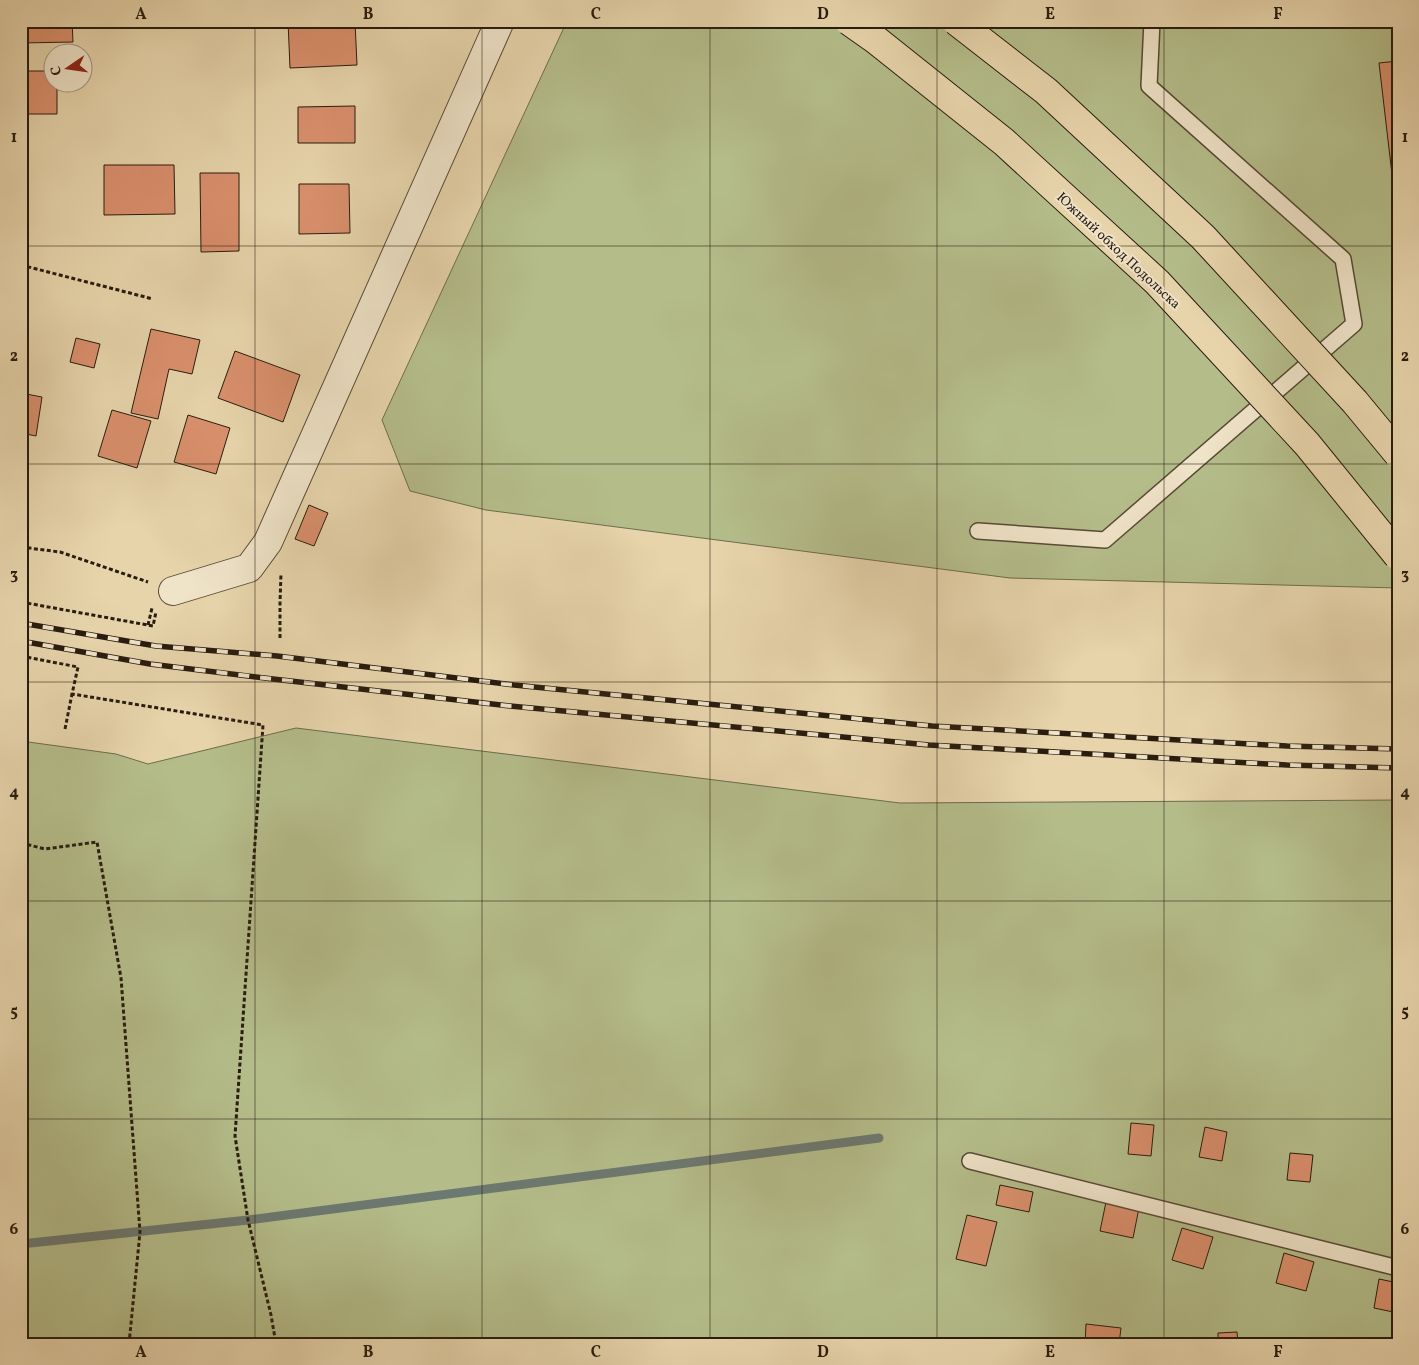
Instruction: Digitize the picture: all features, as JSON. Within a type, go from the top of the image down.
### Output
[{"type":"main road","name":"Южный обход Подольска","points":[[849,21],[876,40],[1004,142],[1157,282],[1307,444],[1398,556]]},
{"type":"main road","points":[[956,21],[1046,91],[1203,237],[1355,402],[1398,454]]},
{"type":"street","points":[[173,591],[249,568],[268,542],[500,21]]},
{"type":"lane","points":[[978,531],[1105,540],[1354,324],[1343,259],[1148,86],[1152,21]]},
{"type":"lane","points":[[970,1161],[1398,1268]]},
{"type":"path","points":[[21,265],[153,300]]},
{"type":"path","points":[[21,547],[60,552],[173,591]]},
{"type":"path","points":[[21,602],[153,626],[154,618]]},
{"type":"path","points":[[148,624],[150,617]]},
{"type":"path","points":[[21,656],[78,667],[65,729]]},
{"type":"path","points":[[72,694],[263,725],[235,1136],[248,1220],[272,1315],[276,1344]]},
{"type":"path","points":[[21,843],[45,850],[97,842],[121,978],[140,1232],[129,1344]]},
{"type":"green space","points":[[567,21],[1398,21],[1398,588],[1010,578],[486,510],[410,491],[382,420]]},
{"type":"green space","points":[[296,728],[900,803],[1398,800],[1398,1344],[21,1344],[21,741],[116,754],[148,764]]},
{"type":"building","points":[[21,21],[72,21],[73,42],[21,43]]},
{"type":"building","points":[[288,21],[355,21],[357,65],[290,68]]},
{"type":"building","points":[[1398,61],[1398,182],[1393,183],[1379,63]]},
{"type":"building","points":[[21,67],[24,67],[24,71],[42,71],[42,92],[57,92],[57,114],[21,114]]},
{"type":"building","points":[[355,106],[355,143],[298,143],[298,107]]},
{"type":"building","points":[[104,165],[174,165],[175,214],[104,215]]},
{"type":"building","points":[[200,173],[239,173],[239,251],[201,252]]},
{"type":"building","points":[[299,184],[349,184],[350,233],[299,234]]},
{"type":"building","points":[[151,329],[200,340],[192,374],[169,369],[158,419],[131,413]]},
{"type":"building","points":[[76,338],[100,344],[94,368],[70,362]]},
{"type":"building","points":[[235,351],[300,375],[283,422],[218,398]]},
{"type":"building","points":[[21,393],[42,397],[36,436],[21,433]]},
{"type":"building","points":[[112,410],[151,421],[137,468],[98,456]]},
{"type":"building","points":[[188,415],[230,428],[216,474],[174,462]]},
{"type":"building","points":[[309,505],[328,513],[314,546],[295,539]]},
{"type":"building","points":[[1131,1123],[1154,1125],[1151,1156],[1128,1154]]},
{"type":"building","points":[[1205,1127],[1227,1132],[1222,1161],[1199,1157]]},
{"type":"building","points":[[1290,1153],[1313,1155],[1310,1182],[1287,1180]]},
{"type":"building","points":[[1000,1185],[1033,1192],[1029,1212],[996,1205]]},
{"type":"building","points":[[1106,1202],[1139,1208],[1133,1238],[1100,1231]]},
{"type":"building","points":[[967,1215],[997,1222],[986,1266],[956,1259]]},
{"type":"building","points":[[1182,1228],[1213,1237],[1203,1269],[1172,1260]]},
{"type":"building","points":[[1284,1253],[1314,1262],[1306,1291],[1276,1283]]},
{"type":"building","points":[[1379,1279],[1398,1283],[1398,1313],[1374,1308]]},
{"type":"building","points":[[1086,1324],[1121,1328],[1119,1344],[1085,1344]]},
{"type":"building","points":[[1237,1332],[1238,1344],[1218,1344],[1218,1333]]},
{"type":"waterway","points":[[21,1244],[248,1220],[879,1138]]},
{"type":"railway","points":[[21,623],[156,646],[277,656],[514,685],[932,726],[1287,746],[1398,749]]},
{"type":"railway","points":[[21,641],[150,664],[273,679],[510,706],[929,745],[1287,765],[1398,768]]}]
